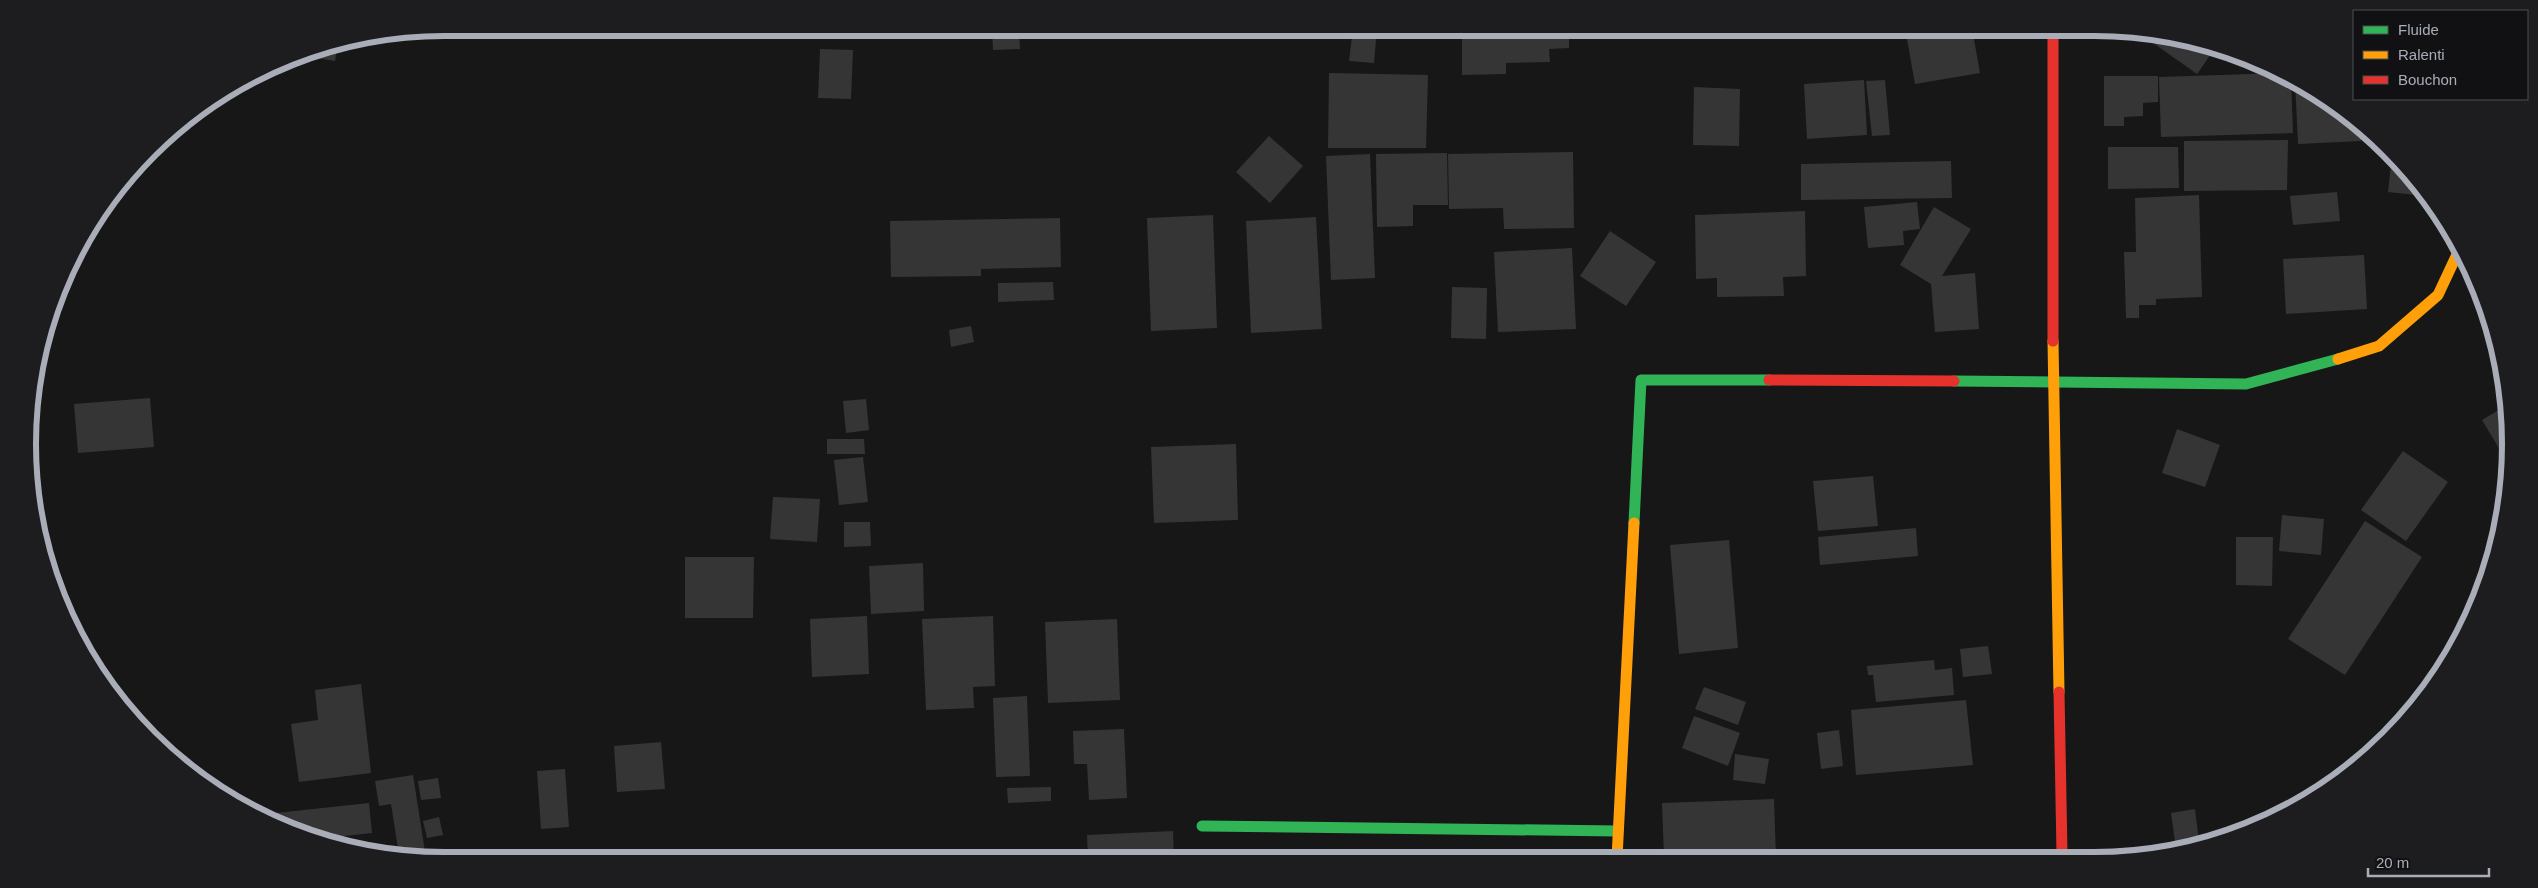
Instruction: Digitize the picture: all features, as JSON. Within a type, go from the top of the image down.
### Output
[{"type":"street","points":[[2053,36],[2053,381],[2062,852]]},
{"type":"street","points":[[1617,852],[1641,380],[2053,381],[2246,384],[2308,369],[2379,346],[2438,295],[2456,257]]},
{"type":"street","points":[[1202,826],[1618,831]]},
{"type":"building","points":[[992,36],[1019,36],[1020,49],[993,50]]},
{"type":"building","points":[[1352,36],[1376,36],[1374,63],[1349,61]]},
{"type":"building","points":[[1462,36],[1569,36],[1569,48],[1549,49],[1550,62],[1506,63],[1506,74],[1462,75]]},
{"type":"building","points":[[1906,36],[1973,36],[1980,73],[1915,84]]},
{"type":"building","points":[[2149,40],[2174,44],[2211,54],[2197,74]]},
{"type":"building","points":[[820,49],[853,50],[851,99],[818,98]]},
{"type":"building","points":[[337,50],[335,61],[314,58]]},
{"type":"building","points":[[1329,73],[1428,75],[1426,148],[1328,148]]},
{"type":"building","points":[[2264,74],[2291,87],[2293,133],[2161,137],[2159,77]]},
{"type":"building","points":[[2104,76],[2158,76],[2158,102],[2143,103],[2143,116],[2124,117],[2124,126],[2104,126]]},
{"type":"building","points":[[1864,80],[1867,135],[1807,139],[1804,84]]},
{"type":"building","points":[[1885,80],[1890,135],[1872,136],[1866,81]]},
{"type":"building","points":[[1694,87],[1740,89],[1739,146],[1693,145]]},
{"type":"building","points":[[2295,90],[2321,105],[2361,135],[2361,141],[2298,144]]},
{"type":"building","points":[[1269,136],[1303,166],[1270,203],[1236,172]]},
{"type":"building","points":[[2288,140],[2287,190],[2184,191],[2184,141]]},
{"type":"building","points":[[2108,147],[2178,147],[2179,188],[2108,189]]},
{"type":"building","points":[[1573,152],[1574,228],[1504,229],[1503,208],[1449,209],[1448,154]]},
{"type":"building","points":[[1447,153],[1448,205],[1413,205],[1413,226],[1377,227],[1376,154]]},
{"type":"building","points":[[1370,154],[1375,278],[1331,280],[1326,156]]},
{"type":"building","points":[[1951,161],[1952,198],[1801,200],[1801,164]]},
{"type":"building","points":[[2391,165],[2416,195],[2388,192]]},
{"type":"building","points":[[2337,192],[2340,221],[2293,225],[2290,196]]},
{"type":"building","points":[[2199,195],[2202,297],[2156,299],[2156,305],[2139,305],[2139,318],[2126,318],[2124,252],[2136,252],[2135,198]]},
{"type":"building","points":[[1917,202],[1920,229],[1903,231],[1904,245],[1868,248],[1864,207]]},
{"type":"building","points":[[1934,207],[1971,229],[1942,276],[1975,273],[1979,329],[1935,332],[1931,284],[1900,265]]},
{"type":"building","points":[[1805,211],[1806,276],[1783,277],[1784,296],[1717,297],[1717,278],[1696,279],[1695,215]]},
{"type":"building","points":[[1213,215],[1217,328],[1151,331],[1147,218]]},
{"type":"building","points":[[1316,217],[1322,329],[1251,333],[1246,221]]},
{"type":"building","points":[[1060,218],[1061,267],[981,269],[981,276],[891,277],[890,221]]},
{"type":"building","points":[[1610,231],[1656,262],[1626,306],[1580,276]]},
{"type":"building","points":[[1572,248],[1576,329],[1498,332],[1494,252]]},
{"type":"building","points":[[2364,255],[2367,309],[2286,314],[2283,259]]},
{"type":"building","points":[[1053,282],[1054,300],[998,302],[998,283]]},
{"type":"building","points":[[1452,287],[1487,288],[1486,339],[1451,338]]},
{"type":"building","points":[[971,326],[974,342],[951,347],[949,330]]},
{"type":"building","points":[[150,398],[154,447],[78,453],[74,404]]},
{"type":"building","points":[[866,399],[869,430],[846,433],[843,401]]},
{"type":"building","points":[[2500,409],[2502,453],[2482,420]]},
{"type":"building","points":[[2177,429],[2220,445],[2205,487],[2162,473]]},
{"type":"building","points":[[827,439],[864,439],[865,454],[827,454]]},
{"type":"building","points":[[1236,444],[1238,520],[1154,523],[1151,447]]},
{"type":"building","points":[[2403,451],[2448,482],[2406,541],[2361,510]]},
{"type":"building","points":[[863,457],[868,502],[839,505],[834,460]]},
{"type":"building","points":[[1873,476],[1878,526],[1818,531],[1813,481]]},
{"type":"building","points":[[773,497],[820,499],[817,542],[770,539]]},
{"type":"building","points":[[2282,515],[2324,519],[2321,555],[2279,551]]},
{"type":"building","points":[[2365,521],[2422,557],[2345,675],[2288,639]]},
{"type":"building","points":[[844,522],[870,522],[871,546],[844,547]]},
{"type":"building","points":[[1916,528],[1918,556],[1820,565],[1818,537]]},
{"type":"building","points":[[2236,537],[2273,537],[2272,586],[2236,585]]},
{"type":"building","points":[[1729,540],[1738,648],[1679,654],[1670,545]]},
{"type":"building","points":[[685,557],[754,557],[753,618],[685,618]]},
{"type":"building","points":[[923,563],[924,611],[871,614],[869,566]]},
{"type":"building","points":[[867,616],[869,674],[812,677],[810,619]]},
{"type":"building","points":[[993,616],[995,686],[973,687],[974,708],[926,710],[922,619]]},
{"type":"building","points":[[1117,619],[1120,700],[1048,703],[1045,622]]},
{"type":"building","points":[[1988,646],[1992,674],[1963,677],[1960,649]]},
{"type":"building","points":[[1934,660],[1935,670],[1952,668],[1954,695],[1876,702],[1873,675],[1868,675],[1867,666]]},
{"type":"building","points":[[361,684],[371,773],[299,782],[291,724],[318,720],[315,690]]},
{"type":"building","points":[[1704,687],[1746,702],[1738,725],[1695,709]]},
{"type":"building","points":[[1027,696],[1030,776],[996,777],[993,698]]},
{"type":"building","points":[[1966,700],[1973,765],[1856,775],[1851,710]]},
{"type":"building","points":[[1694,716],[1740,733],[1728,766],[1682,748]]},
{"type":"building","points":[[1124,729],[1127,798],[1089,800],[1087,764],[1074,764],[1073,731]]},
{"type":"building","points":[[1839,730],[1843,766],[1821,769],[1817,733]]},
{"type":"building","points":[[661,742],[665,789],[617,792],[614,746]]},
{"type":"building","points":[[1735,754],[1769,759],[1765,784],[1733,780]]},
{"type":"building","points":[[565,769],[569,827],[541,829],[537,771]]},
{"type":"building","points":[[413,775],[425,851],[398,849],[391,804],[379,806],[375,781]]},
{"type":"building","points":[[438,778],[441,798],[421,800],[418,781]]},
{"type":"building","points":[[1051,787],[1051,801],[1008,803],[1007,788]]},
{"type":"building","points":[[1774,799],[1776,852],[1664,852],[1662,803]]},
{"type":"building","points":[[369,803],[372,833],[335,837],[288,821],[276,816],[276,813]]},
{"type":"building","points":[[2195,809],[2199,838],[2175,844],[2171,813]]},
{"type":"building","points":[[439,817],[443,835],[427,838],[423,821]]},
{"type":"building","points":[[1173,831],[1174,852],[1088,852],[1087,835]]},
{"type":"traffic: fast","points":[[1954,381],[2246,384],[2338,359]]},
{"type":"traffic: fast","points":[[1634,523],[1641,380],[1769,380]]},
{"type":"traffic: fast","points":[[1202,826],[1618,831]]},
{"type":"traffic: slow","points":[[2338,359],[2379,346],[2438,295],[2456,257]]},
{"type":"traffic: slow","points":[[2053,341],[2059,692]]},
{"type":"traffic: slow","points":[[1617,852],[1634,523]]},
{"type":"traffic: jam","points":[[2053,36],[2053,341]]},
{"type":"traffic: jam","points":[[1769,380],[1954,381]]},
{"type":"traffic: jam","points":[[2059,692],[2062,852]]}]
